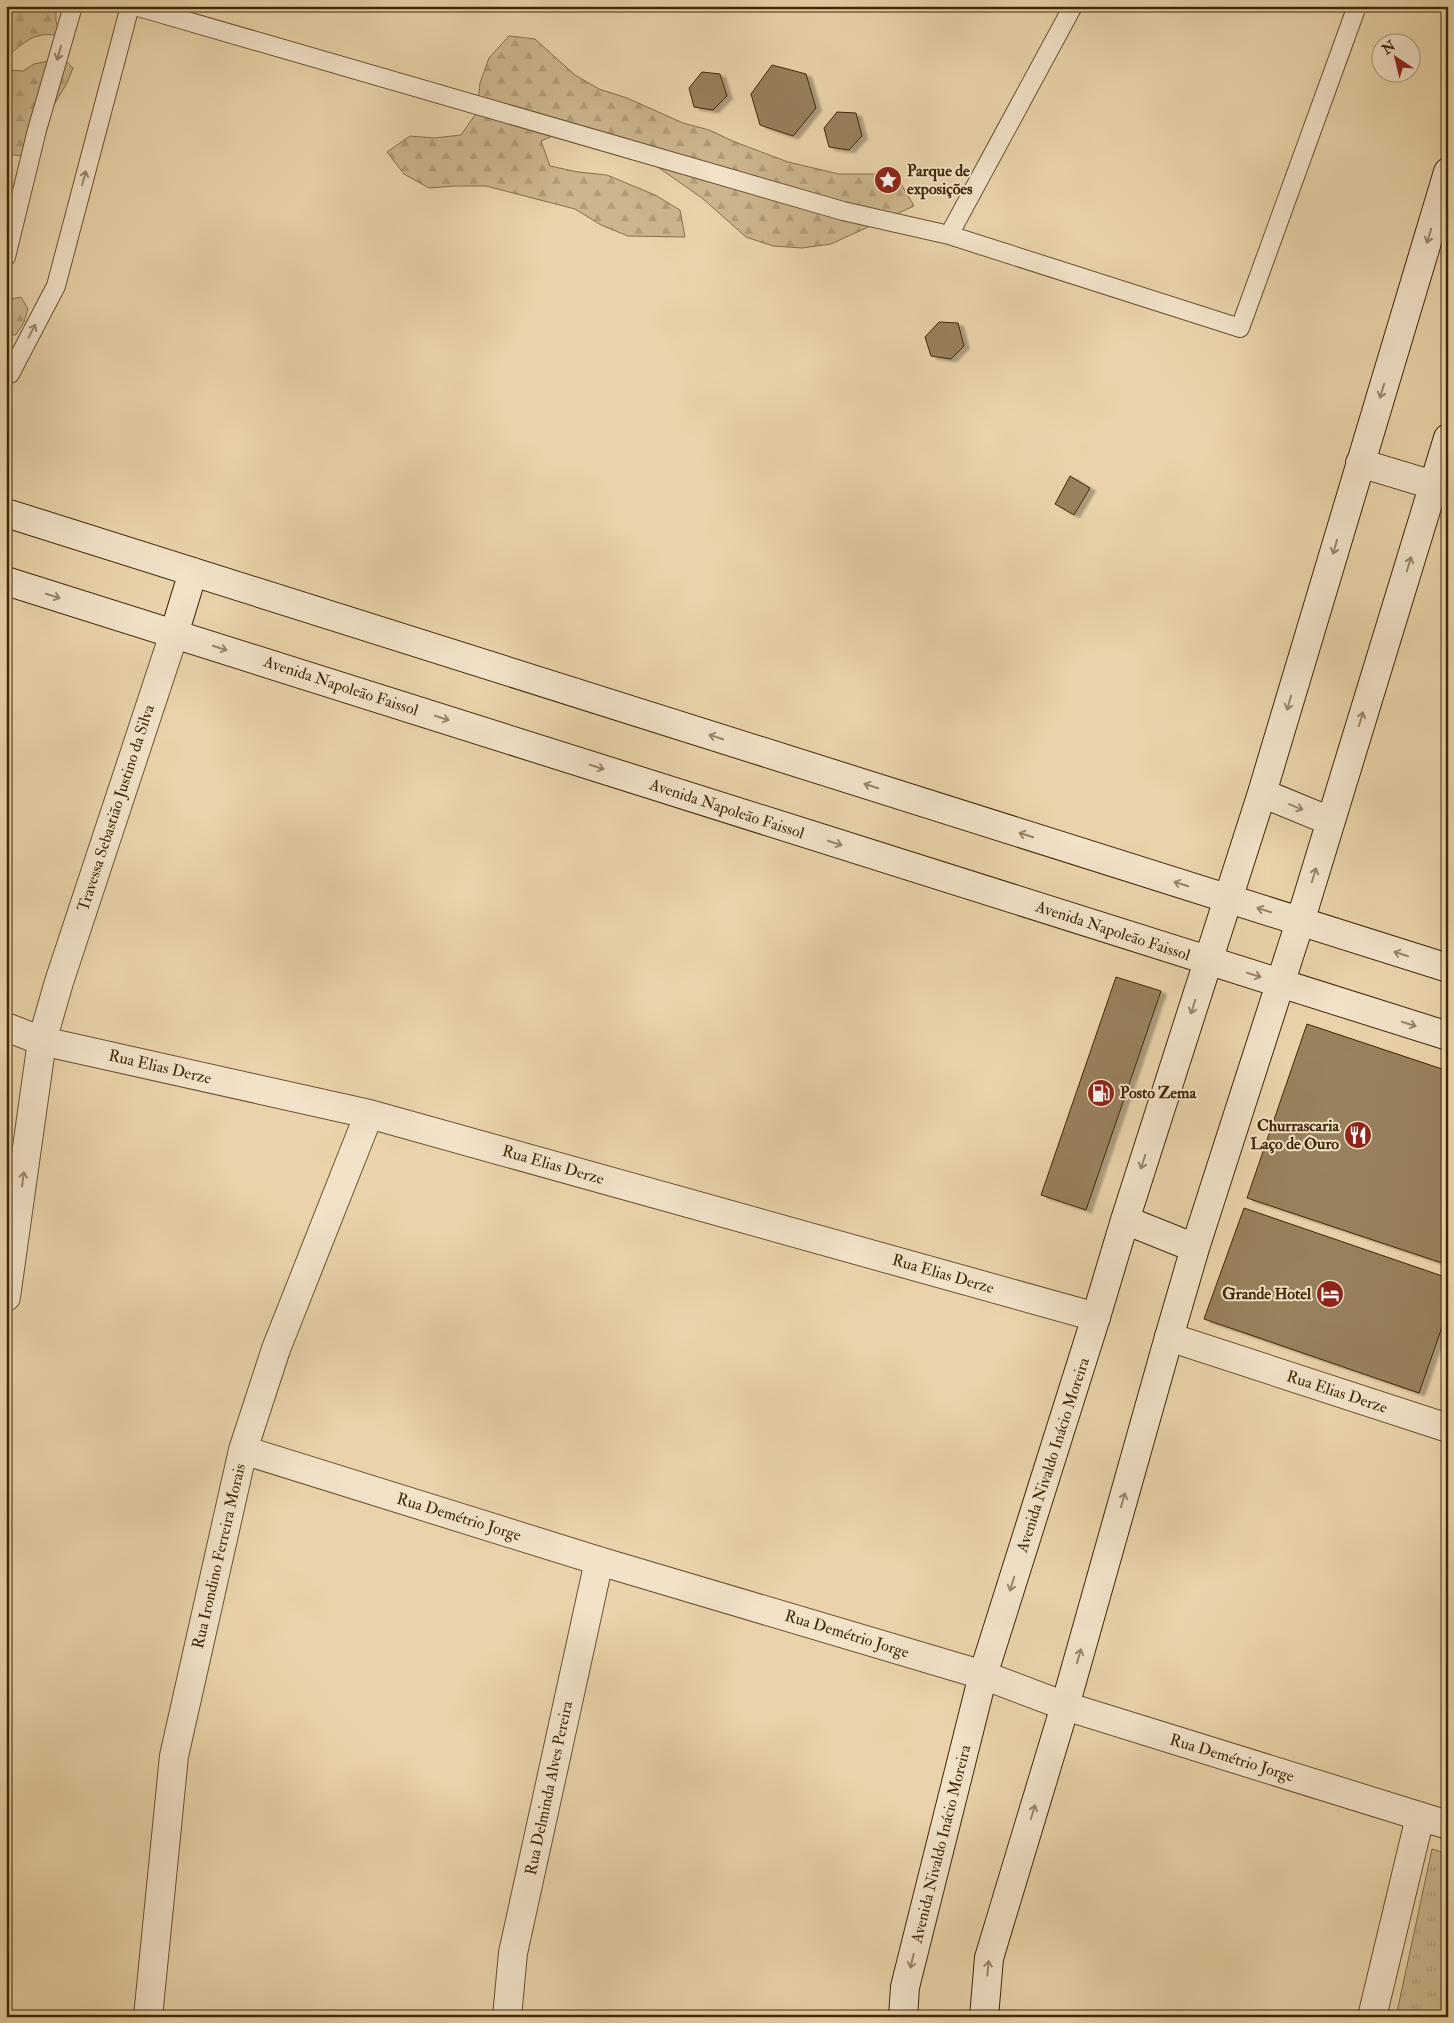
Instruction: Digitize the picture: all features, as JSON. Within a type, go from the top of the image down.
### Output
[{"type":"street","name":"Avenida Nivaldo Inácio Moreira","points":[[903,2017],[905,1987],[983,1675],[1125,1220],[1262,794],[1448,172]]},
{"type":"street","points":[[984,2017],[989,1958],[1065,1706],[1169,1337],[1300,922],[1448,438]]},
{"type":"street","points":[[1360,463],[1433,485]]},
{"type":"street","points":[[6,513],[1448,968]]},
{"type":"street","name":"Travessa Sebastião Justino da Silva","points":[[6,1297],[42,1041],[59,982],[194,572]]},
{"type":"street","name":"Avenida Napoleão Faissol","points":[[6,581],[1448,1036]]},
{"type":"street","points":[[1262,794],[1330,821]]},
{"type":"street","name":"Travessa Sebastião Justino da Silva","points":[[9,1033],[59,982]]},
{"type":"street","name":"Rua Elias Derze","points":[[9,1033],[369,1114],[1096,1317]]},
{"type":"street","name":"Rua Irondino Ferreira Morais","points":[[148,2017],[174,1756],[243,1450],[276,1349],[369,1114]]},
{"type":"street","points":[[1125,1220],[1196,1248]]},
{"type":"street","name":"Rua Elias Derze","points":[[1169,1337],[1448,1428]]},
{"type":"street","name":"Rua Demétrio Jorge","points":[[243,1450],[599,1561],[983,1675],[1065,1706],[1448,1825]]},
{"type":"street","name":"Rua Delminda Alves Pereira","points":[[507,2017],[512,1953],[599,1561]]},
{"type":"street","points":[[1372,2017],[1420,1817]]},
{"type":"lane","points":[[6,257],[37,130],[73,6]]},
{"type":"lane","points":[[7,378],[56,286],[130,6]]},
{"type":"lane","points":[[135,6],[843,211],[949,235],[1240,328],[1357,6]]},
{"type":"lane","points":[[949,235],[1073,6]]},
{"type":"green space","points":[[6,6],[56,6],[56,21],[60,36],[44,35],[27,41],[9,55],[9,70],[23,71],[34,64],[63,58],[73,68],[67,83],[23,156],[6,154]]},
{"type":"green space","points":[[509,36],[535,39],[575,75],[599,89],[627,98],[683,123],[709,130],[788,162],[839,174],[895,174],[914,206],[831,244],[802,248],[773,246],[746,237],[702,198],[652,163],[573,127],[541,141],[550,166],[578,172],[607,175],[655,195],[680,210],[685,237],[628,236],[601,225],[575,209],[486,186],[429,188],[404,174],[387,152],[410,136],[434,138],[461,135],[477,112],[480,83],[489,58]]},
{"type":"green space","points":[[21,297],[28,309],[24,322],[16,335],[6,334],[6,300]]},
{"type":"green space","points":[[1432,1849],[1448,1854],[1448,2017],[1396,2017]]},
{"type":"building","points":[[772,65],[806,74],[816,108],[793,136],[760,125],[751,94]]},
{"type":"building","points":[[702,72],[720,74],[727,96],[713,110],[694,107],[689,88]]},
{"type":"building","points":[[837,112],[856,113],[862,136],[849,150],[829,147],[824,128]]},
{"type":"building","points":[[939,322],[958,323],[964,346],[951,359],[931,356],[925,337]]},
{"type":"building","points":[[1070,476],[1090,488],[1074,515],[1055,504]]},
{"type":"building","name":"Posto Zema","points":[[1116,977],[1161,991],[1086,1210],[1041,1195]]},
{"type":"building","name":"Churrascaria Laço de Ouro","points":[[1307,1024],[1448,1071],[1448,1265],[1247,1198]]},
{"type":"building","name":"Grande Hotel","points":[[1244,1208],[1448,1278],[1448,1310],[1419,1393],[1204,1319]]},
{"type":"place","name":"Parque de exposições","points":[[888,180]]},
{"type":"place","name":"Posto Zema","points":[[1101,1093]]},
{"type":"place","name":"Churrascaria Laço de Ouro","points":[[1358,1135]]},
{"type":"place","name":"Grande Hotel","points":[[1330,1294]]}]
